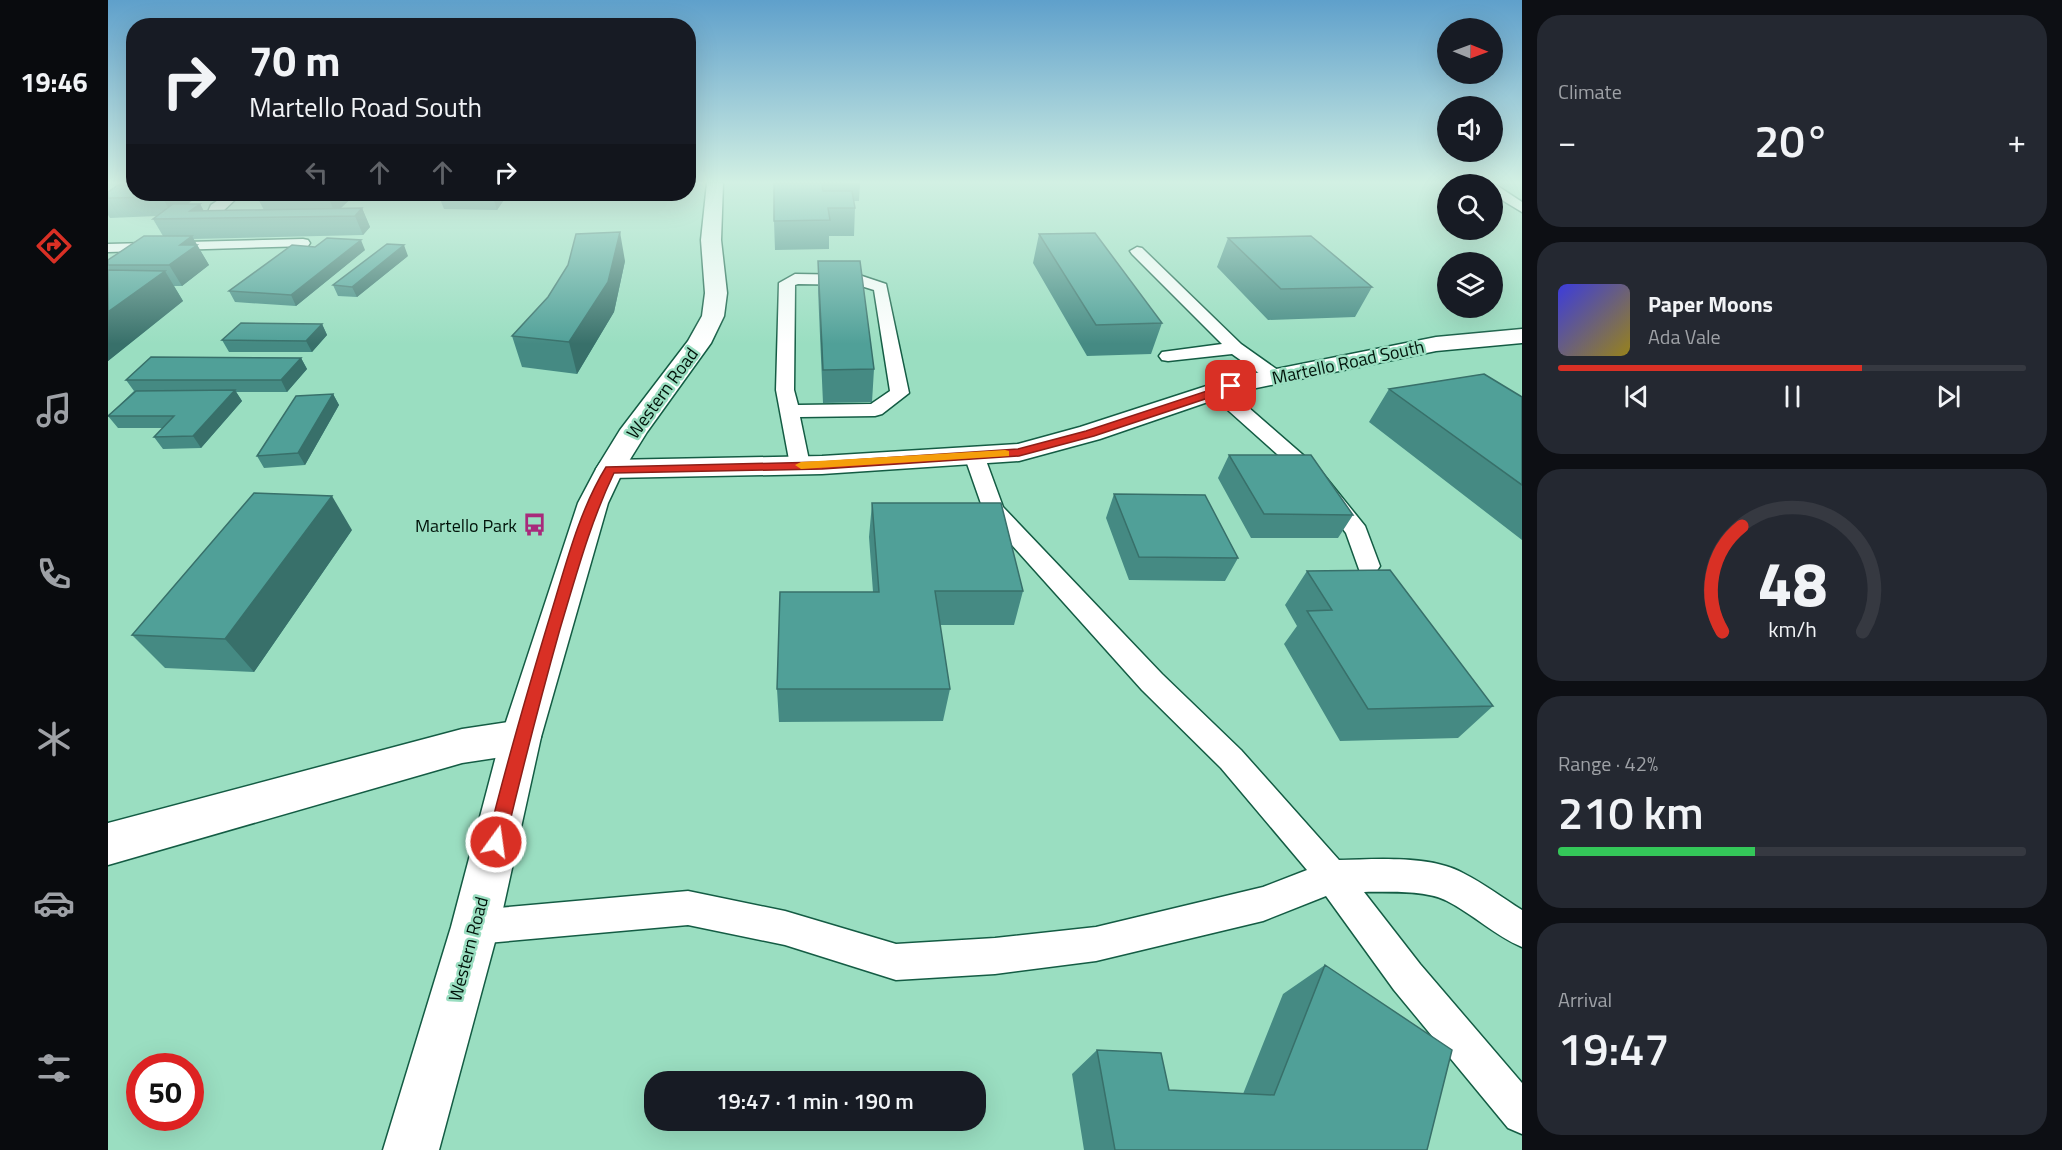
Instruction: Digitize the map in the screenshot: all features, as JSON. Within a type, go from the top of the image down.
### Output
[{"type":"street","name":"Western Road","points":[[411,1150],[475,927],[521,737],[574,559],[593,503],[610,470],[634,430],[699,343],[713,316],[716,293],[711,237]]},
{"type":"street","name":"Martello Road South","points":[[610,470],[800,465],[1019,453],[1090,433],[1218,391],[1276,377],[1436,344],[1522,336]]},
{"type":"street","points":[[108,844],[462,746],[521,737]]},
{"type":"lane","points":[[108,248],[303,243]]},
{"type":"lane","points":[[1137,250],[1235,348],[1276,377]]},
{"type":"lane","points":[[791,411],[875,410],[900,393],[881,287],[859,280],[795,279],[787,283],[785,390],[800,465]]},
{"type":"lane","points":[[1168,356],[1235,348]]},
{"type":"lane","points":[[1218,391],[1312,474],[1357,531],[1368,566]]},
{"type":"lane","points":[[974,455],[993,510],[1152,682],[1231,759],[1332,877],[1407,977],[1522,1114]]},
{"type":"lane","points":[[475,927],[688,908],[785,928],[896,962],[995,956],[1096,944],[1252,907],[1332,877],[1399,875],[1451,884],[1522,930]]},
{"type":"building","points":[[143,237],[191,237],[180,245],[197,245],[169,265],[108,265],[108,260]]},
{"type":"building","points":[[575,237],[619,237],[608,282],[569,342],[512,336],[548,297],[568,265]]},
{"type":"building","points":[[1041,237],[1098,237],[1162,323],[1096,325]]},
{"type":"building","points":[[1312,237],[1372,287],[1281,289],[1228,238]]},
{"type":"building","points":[[327,238],[361,240],[291,295],[229,291],[292,245],[315,247]]},
{"type":"building","points":[[387,244],[404,245],[352,287],[333,285]]},
{"type":"building","points":[[818,261],[860,261],[874,369],[823,370]]},
{"type":"building","points":[[108,270],[165,271],[108,312]]},
{"type":"building","points":[[241,323],[322,324],[306,341],[222,340]]},
{"type":"building","points":[[151,357],[301,358],[281,380],[126,380]]},
{"type":"building","points":[[1484,374],[1522,397],[1522,485],[1389,389]]},
{"type":"building","points":[[235,390],[193,436],[154,437],[174,416],[108,416],[136,391]]},
{"type":"building","points":[[333,394],[298,453],[257,456],[296,396]]},
{"type":"building","points":[[1229,455],[1311,455],[1353,515],[1264,514]]},
{"type":"building","points":[[254,493],[332,496],[225,639],[132,635]]},
{"type":"building","points":[[1114,494],[1205,495],[1238,558],[1139,557]]},
{"type":"building","points":[[872,503],[1001,503],[1023,591],[935,591],[950,689],[777,689],[780,592],[879,592]]},
{"type":"building","points":[[1390,570],[1493,706],[1368,709],[1307,611],[1332,610],[1307,571]]},
{"type":"building","points":[[1325,965],[1452,1050],[1427,1150],[1115,1150],[1097,1050],[1161,1053],[1169,1090],[1274,1095]]},
{"type":"slow traffic","points":[[801,465],[1005,453]]},
{"type":"place","name":"Martello Park","points":[[535,525]]},
{"type":"route","points":[[496,842],[521,737],[574,559],[593,503],[610,470],[822,465],[1019,453],[1090,433],[1231,386]]}]
